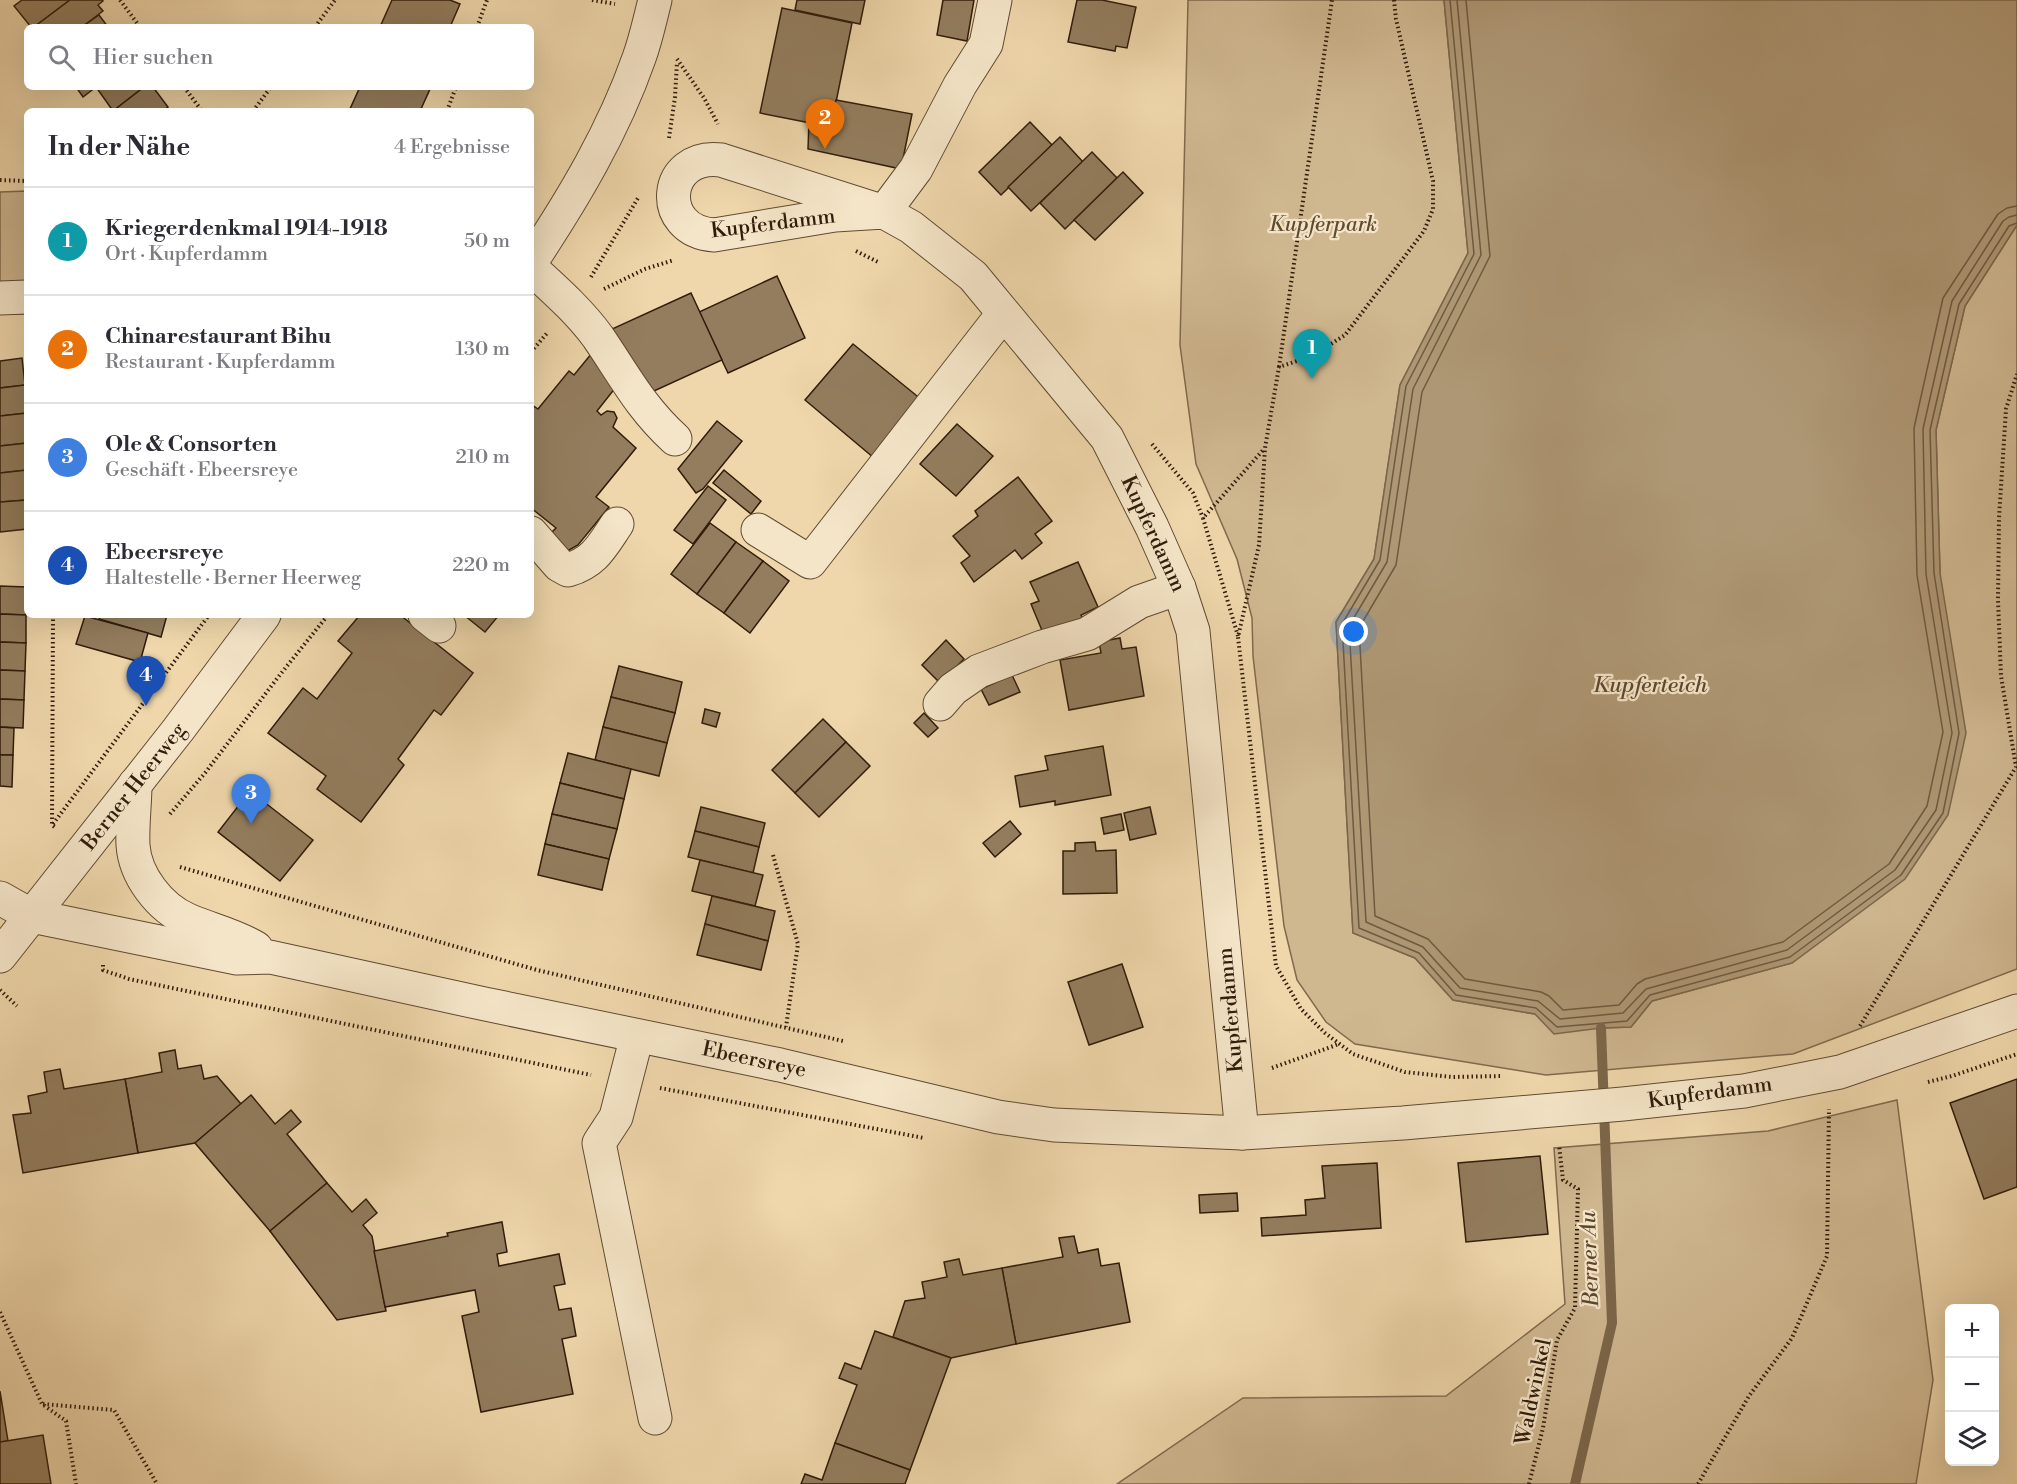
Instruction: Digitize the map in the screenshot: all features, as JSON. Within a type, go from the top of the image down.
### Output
[{"type":"street","points":[[534,257],[591,167],[618,111],[640,56],[655,0]]},
{"type":"street","points":[[884,212],[916,169],[960,85],[986,44],[995,0]]},
{"type":"street","name":"Kupferdamm","points":[[884,212],[835,215],[714,235],[694,231],[681,219],[674,202],[674,192],[676,182],[682,172],[701,160],[711,159],[744,167],[884,212],[911,227],[973,276],[1107,438],[1152,527],[1179,588],[1193,631],[1242,1133],[1403,1123],[1623,1104],[1744,1090],[1840,1072],[2017,1011]]},
{"type":"street","points":[[534,271],[570,304],[598,338],[642,405],[675,439]]},
{"type":"street","points":[[0,298],[24,297]]},
{"type":"street","points":[[758,530],[810,562],[1004,314]]},
{"type":"street","points":[[534,536],[559,565],[568,570],[583,566],[595,556],[617,524]]},
{"type":"street","points":[[940,704],[953,689],[979,671],[1042,647],[1086,634],[1139,602],[1179,588]]},
{"type":"street","name":"Berner Heerweg","points":[[0,956],[262,618]]},
{"type":"street","name":"Ebeersreye","points":[[135,784],[133,848],[145,882],[162,902],[186,919],[240,938],[270,957]]},
{"type":"street","name":"Ebeersreye","points":[[0,898],[32,916],[237,958],[270,957],[780,1065],[998,1117],[1054,1125],[1242,1133]]},
{"type":"street","points":[[637,1036],[616,1117],[599,1143],[655,1418]]},
{"type":"path","points":[[120,0],[138,24]]},
{"type":"path","points":[[317,24],[334,0]]},
{"type":"path","points":[[478,24],[487,0]]},
{"type":"path","points":[[592,0],[615,4],[613,14]]},
{"type":"path","points":[[1238,637],[1259,545],[1265,448],[1279,367],[1332,0]]},
{"type":"path","points":[[1279,367],[1312,356],[1345,335],[1424,231],[1433,209],[1433,181],[1396,19],[1394,0]]},
{"type":"path","points":[[668,140],[675,97],[677,59]]},
{"type":"path","points":[[186,90],[200,108]]},
{"type":"path","points":[[255,108],[269,90]]},
{"type":"path","points":[[448,108],[455,90]]},
{"type":"path","points":[[0,180],[24,182]]},
{"type":"path","points":[[534,348],[586,285],[641,192]]},
{"type":"path","points":[[1858,1029],[2017,769],[2001,676],[1998,600],[1999,518],[2006,409],[2017,374]]},
{"type":"path","points":[[1265,448],[1203,518],[1238,637],[1276,966],[1300,1009],[1324,1033],[1353,1054],[1406,1072],[1452,1077],[1511,1076]]},
{"type":"path","points":[[53,618],[52,825],[207,618]]},
{"type":"path","points":[[167,817],[205,773],[326,618]]},
{"type":"path","points":[[773,855],[798,944],[786,1027]]},
{"type":"path","points":[[173,866],[537,970],[844,1042]]},
{"type":"path","points":[[0,990],[17,1006]]},
{"type":"path","points":[[1698,1484],[1749,1396],[1792,1338],[1827,1256],[1830,1102]]},
{"type":"path","name":"Waldwinkel","points":[[1529,1484],[1543,1428],[1557,1340],[1575,1308],[1578,1189],[1563,1180],[1560,1154]]},
{"type":"path","points":[[1,1315],[42,1404],[66,1421],[76,1484]]},
{"type":"path","points":[[42,1404],[114,1410],[157,1484]]},
{"type":"green space","name":"Kupferpark","points":[[1188,0],[1444,0],[1468,253],[1400,385],[1374,559],[1336,622],[1353,933],[1415,958],[1453,1000],[1601,1028],[1631,1027],[1652,1001],[1792,963],[1940,572],[1936,430],[1965,306],[2017,225],[2017,969],[1793,1054],[1546,1075],[1355,1044],[1326,1022],[1297,980],[1284,926],[1253,656],[1252,618],[1237,559],[1196,464],[1180,345]]},
{"type":"green space","points":[[24,191],[24,314],[0,313],[0,192]]},
{"type":"green space","points":[[1897,1100],[1933,1380],[1916,1484],[1117,1484],[1243,1398],[1446,1396],[1565,1304],[1554,1148],[1768,1131]]},
{"type":"water","name":"Kupferteich","points":[[1444,0],[2017,0],[2017,225],[1965,306],[1936,430],[1940,573],[1966,733],[1948,815],[1905,879],[1792,963],[1652,1001],[1631,1027],[1554,1034],[1535,1014],[1453,1000],[1415,958],[1353,933],[1336,622],[1374,559],[1400,385],[1468,253]]},
{"type":"building","points":[[22,0],[70,0],[38,24],[29,24],[14,6]]},
{"type":"building","points":[[70,0],[103,1],[98,5],[103,11],[86,24],[38,24]]},
{"type":"building","points":[[392,0],[450,0],[460,4],[451,24],[381,24]]},
{"type":"building","points":[[797,0],[865,0],[860,24],[795,10]]},
{"type":"building","points":[[943,0],[974,0],[967,41],[937,35]]},
{"type":"building","points":[[1077,0],[1102,0],[1136,7],[1127,48],[1116,46],[1115,51],[1068,42]]},
{"type":"building","points":[[782,8],[852,23],[831,127],[760,113]]},
{"type":"building","points":[[99,15],[106,24],[86,24]]},
{"type":"building","points":[[78,90],[92,90],[83,97]]},
{"type":"building","points":[[98,90],[140,90],[117,108],[111,108]]},
{"type":"building","points":[[140,90],[155,90],[168,107],[166,108],[117,108]]},
{"type":"building","points":[[359,90],[430,90],[421,108],[350,108]]},
{"type":"building","points":[[836,100],[912,114],[901,169],[808,149],[809,122],[831,127]]},
{"type":"building","points":[[1030,122],[1052,145],[1001,195],[979,172]]},
{"type":"building","points":[[1060,137],[1083,162],[1031,211],[1008,187]]},
{"type":"building","points":[[1092,152],[1117,178],[1065,229],[1040,203]]},
{"type":"building","points":[[1123,172],[1143,193],[1095,240],[1074,220]]},
{"type":"building","points":[[777,276],[805,338],[728,373],[699,312]]},
{"type":"building","points":[[691,293],[722,360],[643,396],[612,329]]},
{"type":"building","points":[[853,344],[922,400],[874,458],[805,400]]},
{"type":"building","points":[[592,353],[616,387],[597,411],[601,415],[607,411],[614,412],[617,418],[613,427],[636,448],[596,497],[609,507],[578,545],[564,553],[552,532],[556,528],[534,510],[534,406],[538,409],[569,371],[574,375]]},
{"type":"building","points":[[22,358],[24,385],[0,388],[0,361]]},
{"type":"building","points":[[24,385],[24,413],[0,416],[0,388]]},
{"type":"building","points":[[24,413],[24,443],[0,446],[0,416]]},
{"type":"building","points":[[717,421],[742,441],[703,489],[696,493],[678,469]]},
{"type":"building","points":[[957,424],[993,456],[956,496],[920,464]]},
{"type":"building","points":[[24,443],[24,470],[0,473],[0,446]]},
{"type":"building","points":[[24,470],[24,500],[0,502],[0,473]]},
{"type":"building","points":[[724,470],[761,501],[751,514],[713,483]]},
{"type":"building","points":[[1018,477],[1052,521],[1035,534],[1042,543],[1022,559],[1015,550],[974,582],[961,563],[970,556],[953,536],[978,516],[975,511]]},
{"type":"building","points":[[708,486],[726,500],[693,544],[674,530]]},
{"type":"building","points":[[24,500],[24,529],[0,532],[0,502]]},
{"type":"building","points":[[710,523],[736,542],[697,594],[671,574]]},
{"type":"building","points":[[736,542],[763,561],[724,613],[697,594]]},
{"type":"building","points":[[763,561],[789,581],[750,633],[724,613]]},
{"type":"building","points":[[1078,562],[1098,607],[1081,615],[1086,626],[1043,633],[1031,604],[1039,601],[1030,582]]},
{"type":"building","points":[[0,586],[24,587],[24,615],[0,614]]},
{"type":"building","points":[[0,614],[24,615],[26,643],[0,642]]},
{"type":"building","points":[[84,618],[92,618],[148,633],[140,662],[76,644]]},
{"type":"building","points":[[99,618],[166,618],[161,637]]},
{"type":"building","points":[[357,618],[404,618],[473,673],[441,715],[434,710],[398,759],[404,765],[361,822],[317,789],[326,776],[268,733],[303,688],[317,699],[352,653],[338,641]]},
{"type":"building","points":[[468,618],[497,618],[485,632]]},
{"type":"building","points":[[1120,638],[1122,649],[1136,647],[1144,696],[1069,710],[1060,660],[1101,653],[1099,642]]},
{"type":"building","points":[[946,640],[964,659],[940,683],[922,665]]},
{"type":"building","points":[[0,642],[26,643],[25,671],[0,670]]},
{"type":"building","points":[[619,666],[682,682],[675,713],[611,697]]},
{"type":"building","points":[[0,670],[25,671],[24,700],[0,699]]},
{"type":"building","points":[[1012,675],[1020,692],[989,705],[981,689]]},
{"type":"building","points":[[611,697],[675,713],[667,743],[603,727]]},
{"type":"building","points":[[0,699],[24,700],[23,728],[0,727]]},
{"type":"building","points":[[705,709],[720,713],[716,727],[702,723]]},
{"type":"building","points":[[924,713],[938,728],[928,737],[914,723]]},
{"type":"building","points":[[823,719],[846,742],[795,793],[772,770]]},
{"type":"building","points":[[0,727],[14,728],[13,755],[0,755]]},
{"type":"building","points":[[603,727],[667,743],[659,776],[595,760]]},
{"type":"building","points":[[846,742],[870,766],[819,817],[795,793]]},
{"type":"building","points":[[1103,746],[1111,795],[1055,805],[1055,801],[1020,807],[1015,776],[1048,770],[1045,756]]},
{"type":"building","points":[[568,753],[631,769],[624,799],[560,783]]},
{"type":"building","points":[[0,755],[13,755],[12,787],[0,786]]},
{"type":"building","points":[[560,783],[624,799],[617,829],[552,814]]},
{"type":"building","points":[[250,791],[313,840],[280,881],[218,832]]},
{"type":"building","points":[[701,807],[765,823],[759,847],[695,831]]},
{"type":"building","points":[[1150,807],[1156,834],[1130,840],[1124,813]]},
{"type":"building","points":[[552,814],[617,829],[609,859],[545,844]]},
{"type":"building","points":[[1121,814],[1124,830],[1104,834],[1101,818]]},
{"type":"building","points":[[1010,821],[1021,834],[995,857],[983,843]]},
{"type":"building","points":[[695,831],[759,847],[753,873],[688,857]]},
{"type":"building","points":[[1095,842],[1096,851],[1116,850],[1117,893],[1063,894],[1063,851],[1075,851],[1075,843]]},
{"type":"building","points":[[545,844],[609,859],[602,890],[538,875]]},
{"type":"building","points":[[700,860],[763,875],[755,906],[692,891]]},
{"type":"building","points":[[712,896],[775,911],[768,941],[705,924]]},
{"type":"building","points":[[705,924],[768,941],[761,970],[697,955]]},
{"type":"building","points":[[1122,964],[1143,1027],[1089,1045],[1068,982]]},
{"type":"building","points":[[175,1050],[178,1069],[201,1065],[204,1079],[217,1076],[241,1104],[195,1143],[138,1153],[125,1079],[162,1072],[159,1053]]},
{"type":"building","points":[[60,1069],[64,1089],[125,1079],[138,1153],[23,1173],[13,1115],[31,1113],[28,1096],[47,1092],[44,1072]]},
{"type":"building","points":[[2017,1079],[2017,1187],[1984,1199],[1950,1103]]},
{"type":"building","points":[[251,1095],[275,1124],[291,1110],[301,1122],[287,1134],[327,1183],[270,1231],[195,1143]]},
{"type":"building","points":[[1540,1156],[1548,1234],[1466,1242],[1458,1163]]},
{"type":"building","points":[[1377,1163],[1381,1228],[1262,1236],[1261,1218],[1306,1215],[1305,1200],[1325,1198],[1322,1166]]},
{"type":"building","points":[[327,1183],[352,1212],[366,1199],[377,1213],[363,1225],[372,1236],[386,1311],[337,1320],[270,1231]]},
{"type":"building","points":[[1237,1193],[1238,1211],[1200,1213],[1199,1195]]},
{"type":"building","points":[[502,1222],[507,1252],[497,1254],[499,1266],[559,1254],[565,1284],[554,1286],[559,1310],[571,1308],[576,1336],[562,1339],[573,1394],[481,1412],[462,1316],[479,1312],[475,1290],[385,1307],[374,1251]]},
{"type":"building","points":[[1074,1236],[1078,1253],[1098,1249],[1101,1266],[1119,1263],[1130,1322],[1016,1344],[1002,1268],[1063,1257],[1059,1238]]},
{"type":"building","points":[[959,1259],[963,1275],[1002,1268],[1016,1344],[951,1358],[893,1337],[905,1301],[925,1298],[922,1282],[947,1277],[944,1262]]},
{"type":"building","points":[[875,1331],[951,1358],[910,1470],[835,1443],[857,1385],[839,1378],[845,1363],[861,1369]]},
{"type":"building","points":[[0,1391],[8,1441],[0,1442]]},
{"type":"building","points":[[43,1435],[51,1484],[0,1484],[0,1442]]},
{"type":"building","points":[[835,1443],[910,1470],[905,1484],[801,1484],[805,1474],[822,1480]]},
{"type":"waterway","name":"Berner Au","points":[[1575,1484],[1612,1323],[1601,1028]]},
{"type":"place","name":"Chinarestaurant Bihu","points":[[825,149]]},
{"type":"place","name":"Kriegerdenkmal 1914-1918","points":[[1312,379]]},
{"type":"place","name":"Ebeersreye","points":[[146,706]]},
{"type":"place","name":"Ole & Consorten","points":[[251,824]]}]
